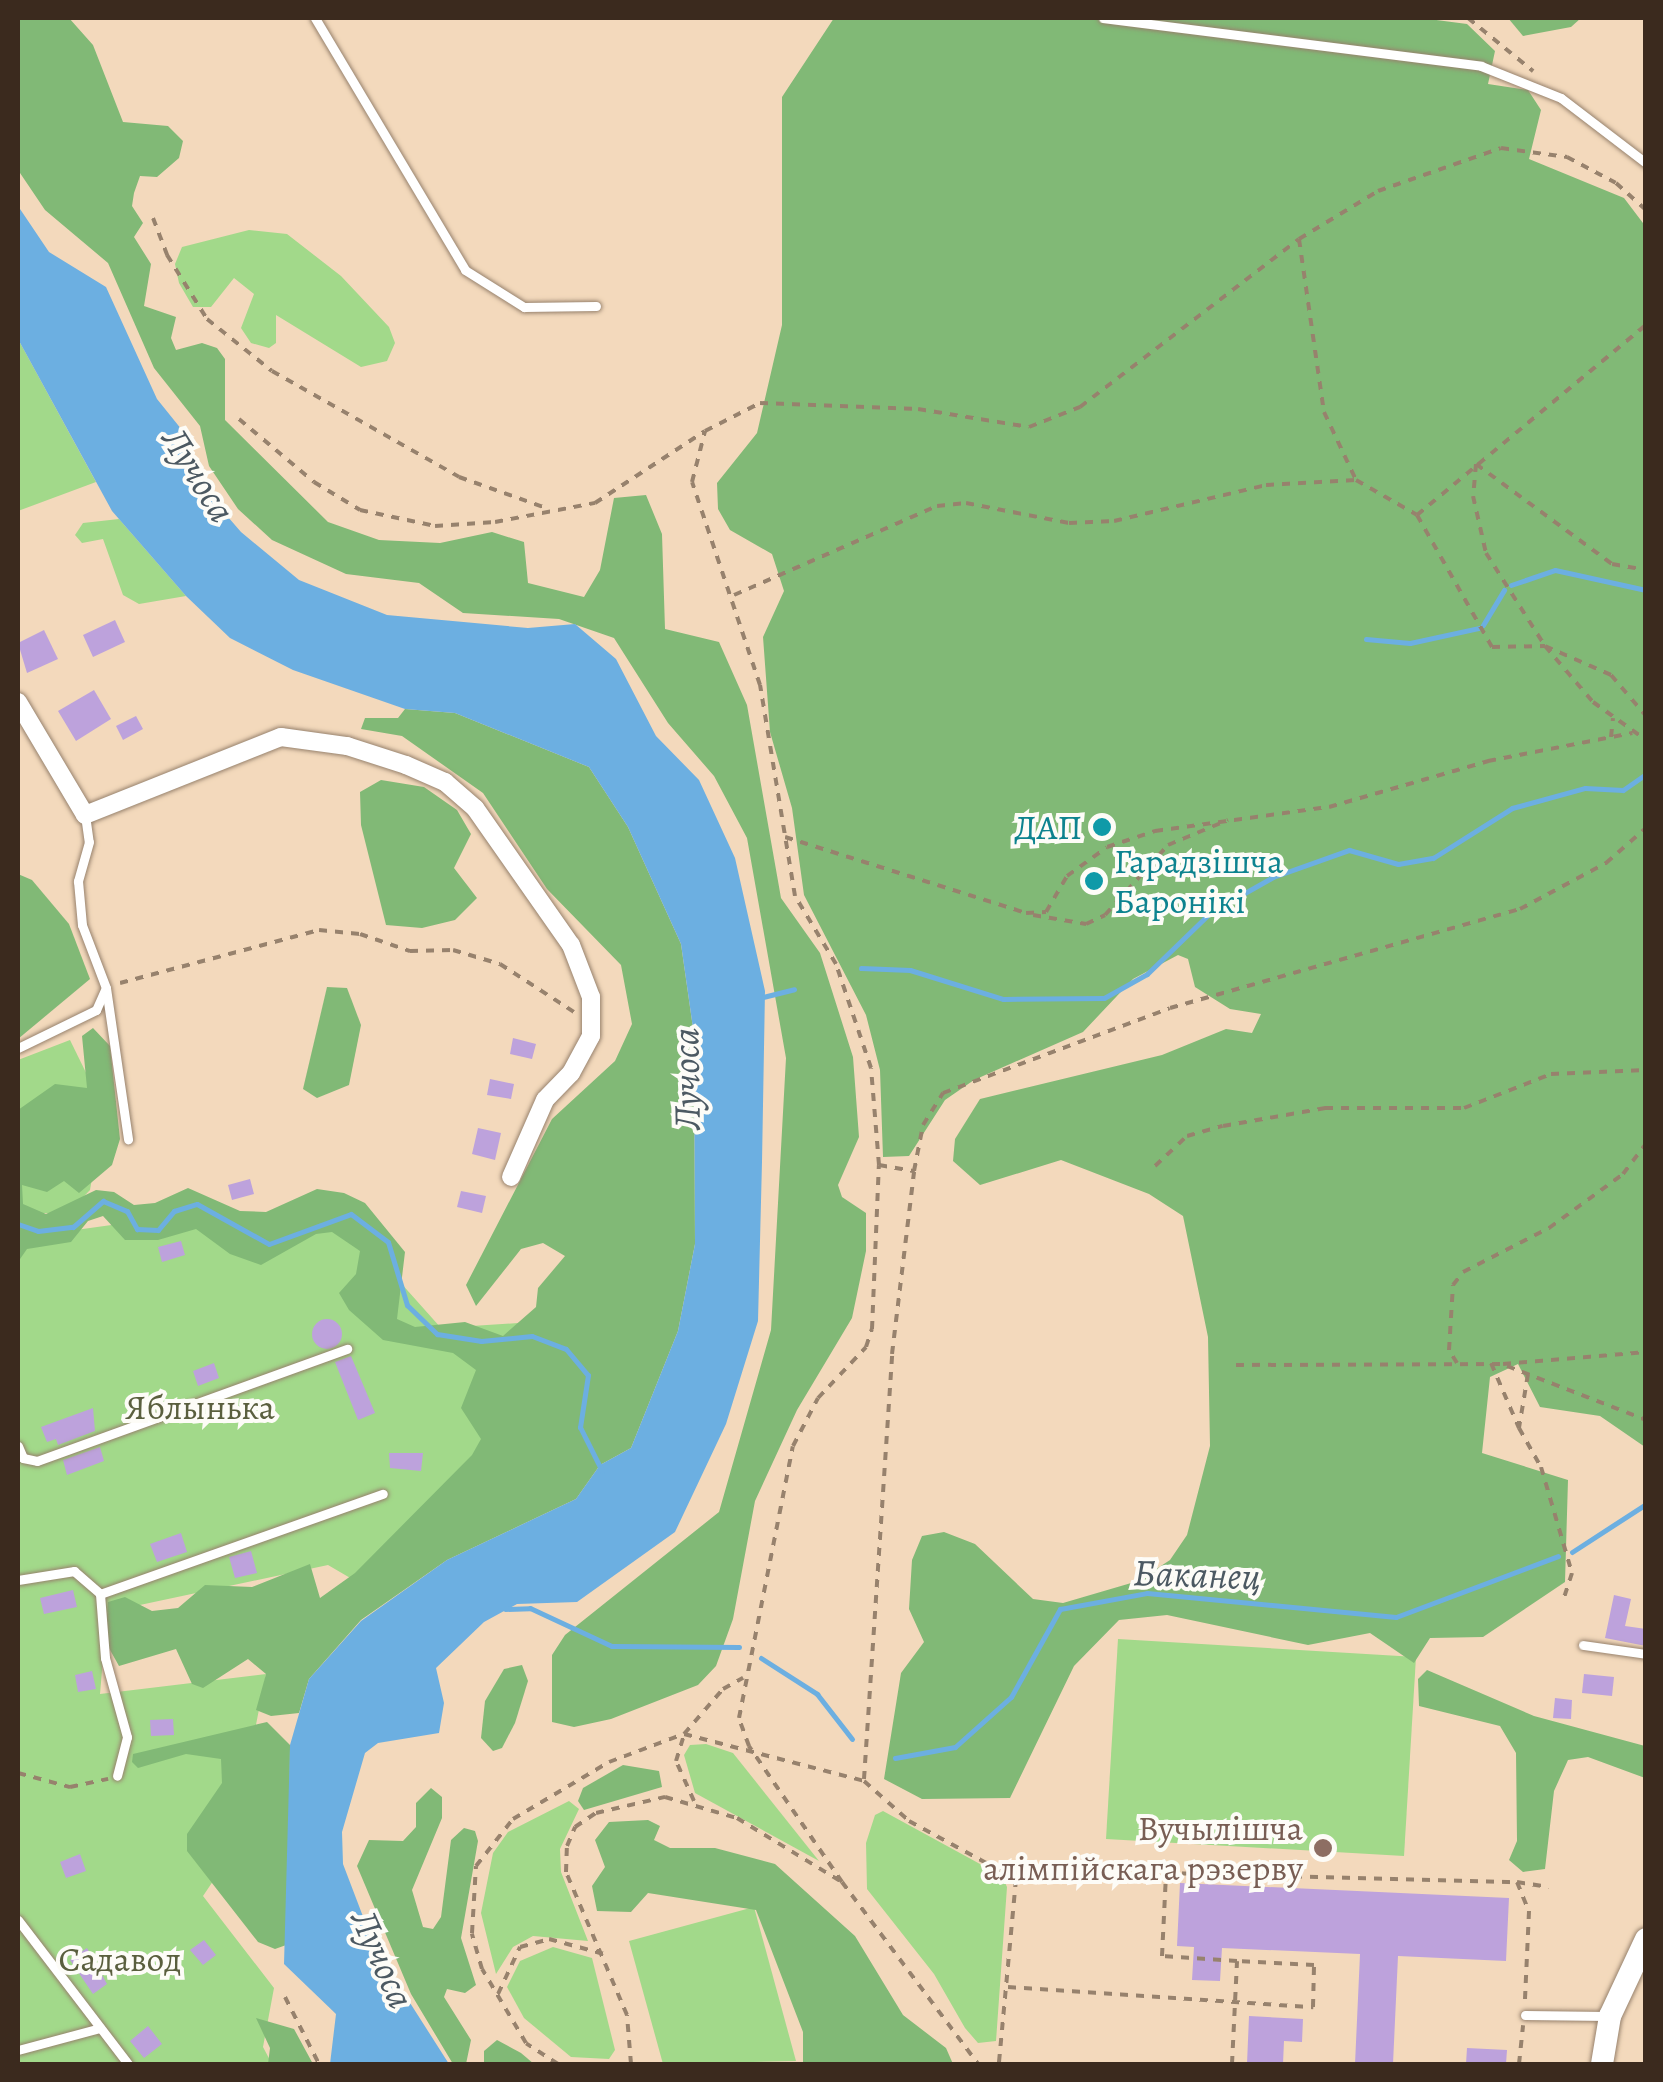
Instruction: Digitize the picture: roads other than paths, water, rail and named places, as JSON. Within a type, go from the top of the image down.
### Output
[{"type":"street","points":[[18,702],[86,815],[282,737],[347,746],[445,782],[486,823],[572,945],[591,997],[591,1028],[571,1073],[545,1100],[511,1177]]},
{"type":"street","points":[[1602,2064],[1610,2016],[1646,1939]]},
{"type":"lane","points":[[316,18],[465,270],[524,307],[596,306]]},
{"type":"lane","points":[[1103,18],[1481,66],[1561,98],[1646,163]]},
{"type":"lane","points":[[86,815],[89,842],[78,881],[82,925],[106,988],[128,1140]]},
{"type":"lane","points":[[18,1048],[96,1010],[106,988]]},
{"type":"lane","points":[[18,1446],[23,1458],[37,1460],[347,1349]]},
{"type":"lane","points":[[100,1594],[383,1494]]},
{"type":"lane","points":[[18,1580],[74,1571],[100,1594],[105,1658],[127,1736],[117,1776]]},
{"type":"lane","points":[[1583,1645],[1646,1654]]},
{"type":"lane","points":[[18,1920],[128,2064]]},
{"type":"lane","points":[[1525,2015],[1610,2016]]},
{"type":"lane","points":[[18,2050],[100,2028]]},
{"type":"water","name":"Лучоса","points":[[18,206],[49,252],[106,287],[157,399],[182,430],[189,472],[241,532],[299,580],[387,615],[528,628],[575,624],[616,659],[656,736],[699,780],[735,858],[765,991],[758,1321],[726,1424],[675,1532],[577,1602],[517,1604],[484,1622],[436,1668],[444,1703],[439,1733],[378,1743],[365,1753],[342,1832],[343,1864],[375,1948],[449,2064],[330,2064],[336,2014],[284,1964],[290,1745],[309,1679],[361,1621],[447,1560],[576,1499],[600,1465],[631,1448],[678,1331],[695,1244],[694,1035],[681,944],[628,827],[589,767],[455,713],[405,709],[293,670],[230,638],[186,596],[112,511],[18,339]]},
{"type":"waterway","points":[[1511,585],[1555,570],[1646,590]]},
{"type":"waterway","points":[[1483,625],[1504,590]]},
{"type":"waterway","points":[[1366,639],[1410,643],[1479,628]]},
{"type":"waterway","points":[[861,968],[910,970],[1003,999],[1104,998],[1147,974],[1211,912],[1273,877],[1349,850],[1398,864],[1433,858],[1512,808],[1585,788],[1623,790],[1646,774]]},
{"type":"waterway","points":[[763,997],[794,989]]},
{"type":"waterway","points":[[18,1224],[38,1231],[73,1227],[103,1201],[127,1211],[137,1229],[158,1230],[174,1211],[197,1204],[269,1244],[351,1214],[388,1242],[407,1305],[437,1334],[481,1341],[532,1336],[566,1349],[588,1375],[580,1427],[602,1471]]},
{"type":"waterway","name":"Баканец","points":[[1572,1552],[1646,1504]]},
{"type":"waterway","name":"Баканец","points":[[895,1758],[955,1747],[1011,1697],[1060,1609],[1147,1593],[1396,1617],[1558,1556]]},
{"type":"waterway","name":"Баканец","points":[[505,1609],[530,1608],[612,1646],[739,1647]]},
{"type":"waterway","name":"Баканец","points":[[761,1658],[817,1694],[852,1739]]},
{"type":"place","name":"ДАП","points":[[1102,827]]},
{"type":"place","name":"Гарадзішча Баронікі","points":[[1094,881]]},
{"type":"place","name":"Вучылішча алімпійскага рэзерву","points":[[1323,1848]]},
{"type":"park label","name":"Яблынька","points":[[200,1407]]},
{"type":"park label","name":"Садавод","points":[[120,1959]]}]
